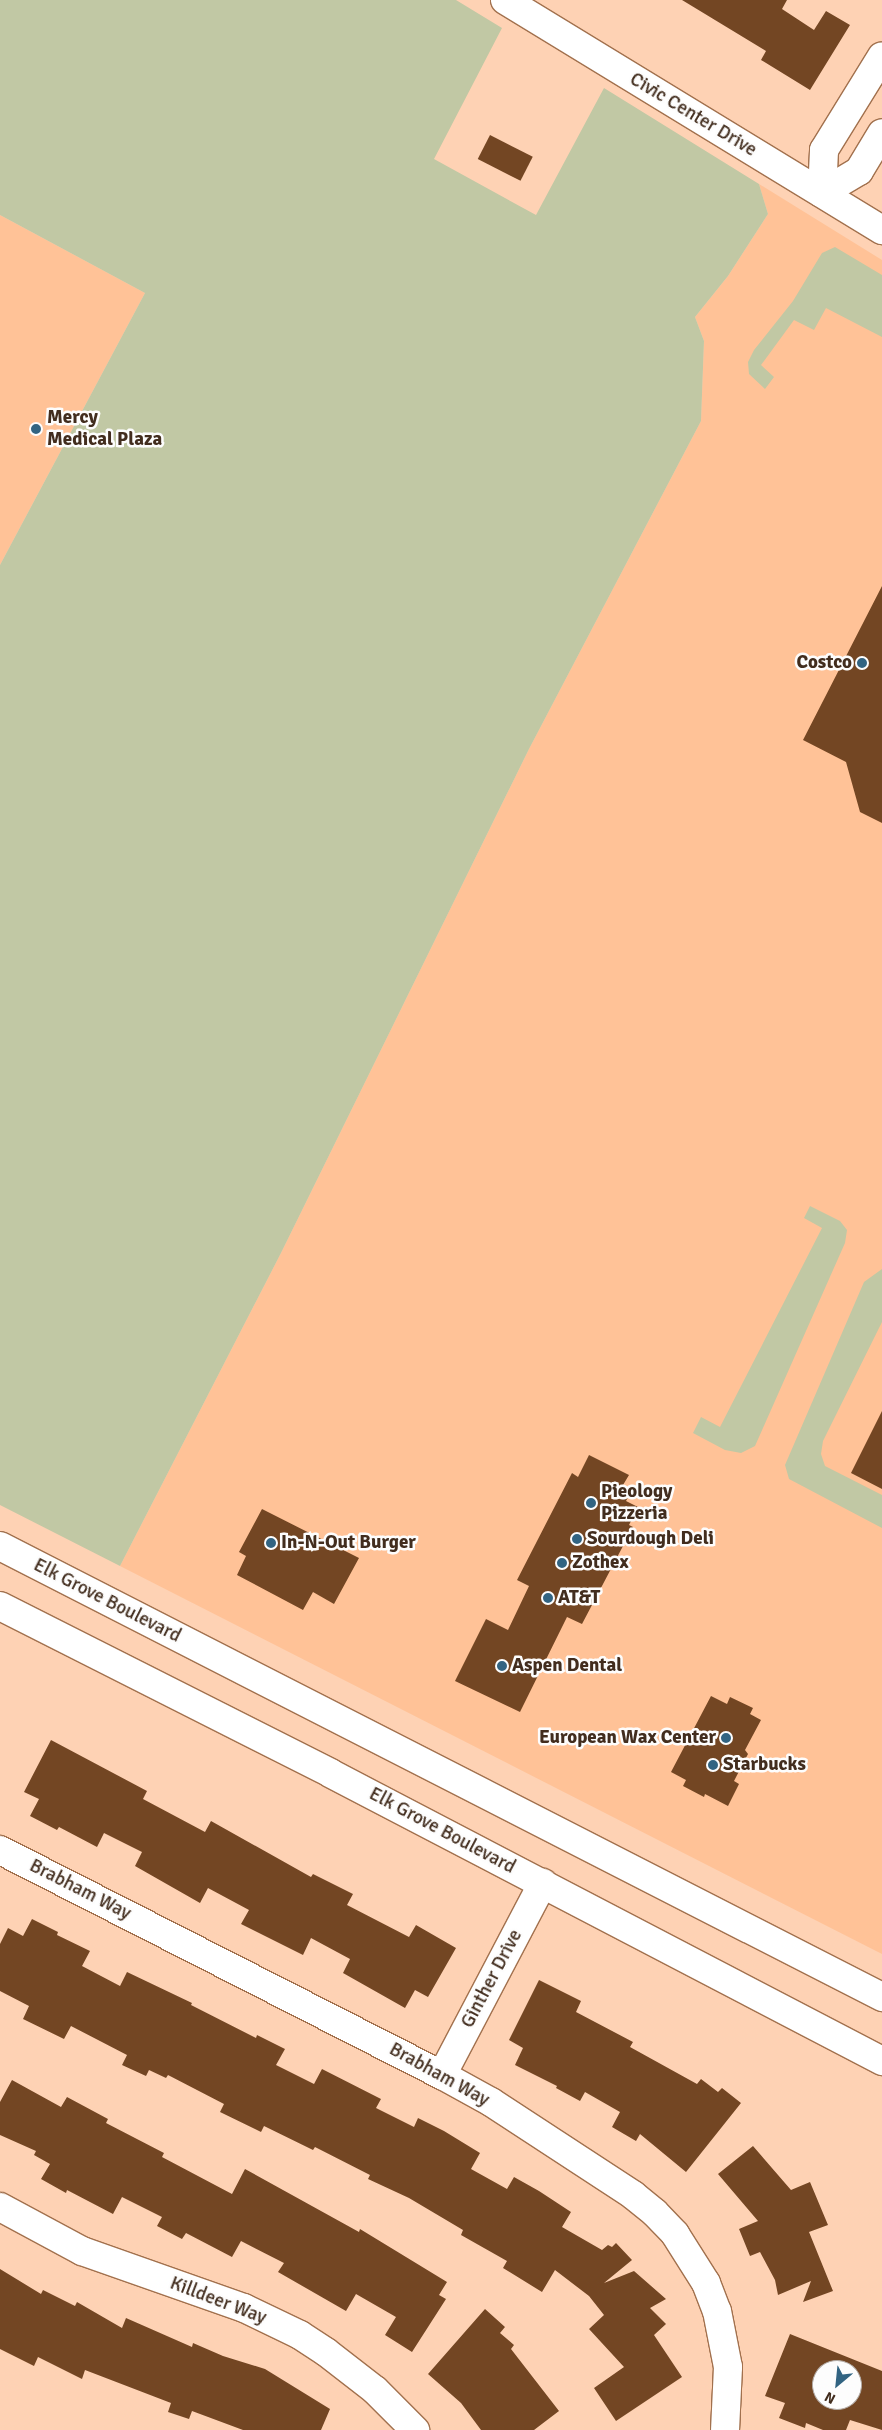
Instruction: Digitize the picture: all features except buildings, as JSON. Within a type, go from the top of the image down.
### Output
[{"type":"street","name":"Civic Center Drive","points":[[505,0],[882,230]]},
{"type":"street","points":[[822,193],[824,150],[882,56]]},
{"type":"street","points":[[822,193],[859,170],[882,133]]},
{"type":"street","name":"Elk Grove Boulevard","points":[[0,1546],[882,1997]]},
{"type":"street","name":"Elk Grove Boulevard","points":[[0,1606],[543,1883],[882,2061]]},
{"type":"street","name":"Brabham Way","points":[[0,1850],[442,2074],[490,2102],[633,2194],[675,2234],[706,2283],[717,2311],[728,2367],[725,2430]]},
{"type":"street","name":"Ginther Drive","points":[[442,2074],[543,1883]]},
{"type":"street","name":"Killdeer Way","points":[[0,2207],[26,2223],[82,2251],[244,2308],[300,2335],[326,2352],[375,2390],[415,2430]]},
{"type":"shaded area","points":[[759,184],[882,260],[882,1954],[120,1566],[281,1253],[529,749],[701,421],[704,341],[695,317],[728,276],[768,214]]},
{"type":"shaded area","name":"Mercy Medical Plaza","points":[[0,215],[145,293],[0,565]]},
{"type":"green space","points":[[0,0],[456,0],[502,28],[434,159],[536,215],[604,88],[759,184],[768,214],[728,276],[695,317],[704,341],[701,421],[529,749],[281,1253],[120,1566],[0,1505],[0,565],[145,293],[0,215]]},
{"type":"green space","points":[[835,247],[882,275],[882,337],[826,308],[814,330],[794,320],[761,365],[774,377],[765,389],[749,374],[748,362],[754,350],[793,301],[822,253]]},
{"type":"green space","points":[[810,1206],[840,1221],[847,1230],[845,1243],[755,1446],[741,1453],[725,1450],[693,1433],[701,1417],[720,1427],[822,1228],[804,1218]]},
{"type":"green space","points":[[882,1269],[882,1322],[823,1441],[821,1454],[825,1466],[882,1495],[882,1528],[789,1479],[785,1465],[864,1282]]},
{"type":"place","name":"Mercy Medical Plaza","points":[[36,429]]},
{"type":"place","name":"Costco","points":[[862,663]]},
{"type":"place","name":"Pieology Pizzeria","points":[[591,1503]]},
{"type":"place","name":"Sourdough Deli","points":[[577,1539]]},
{"type":"place","name":"In-N-Out Burger","points":[[271,1543]]},
{"type":"place","name":"Zothex","points":[[562,1563]]},
{"type":"place","name":"AT&T","points":[[548,1598]]},
{"type":"place","name":"Aspen Dental","points":[[502,1666]]},
{"type":"place","name":"European Wax Center","points":[[726,1738]]},
{"type":"place","name":"Starbucks","points":[[713,1765]]}]
